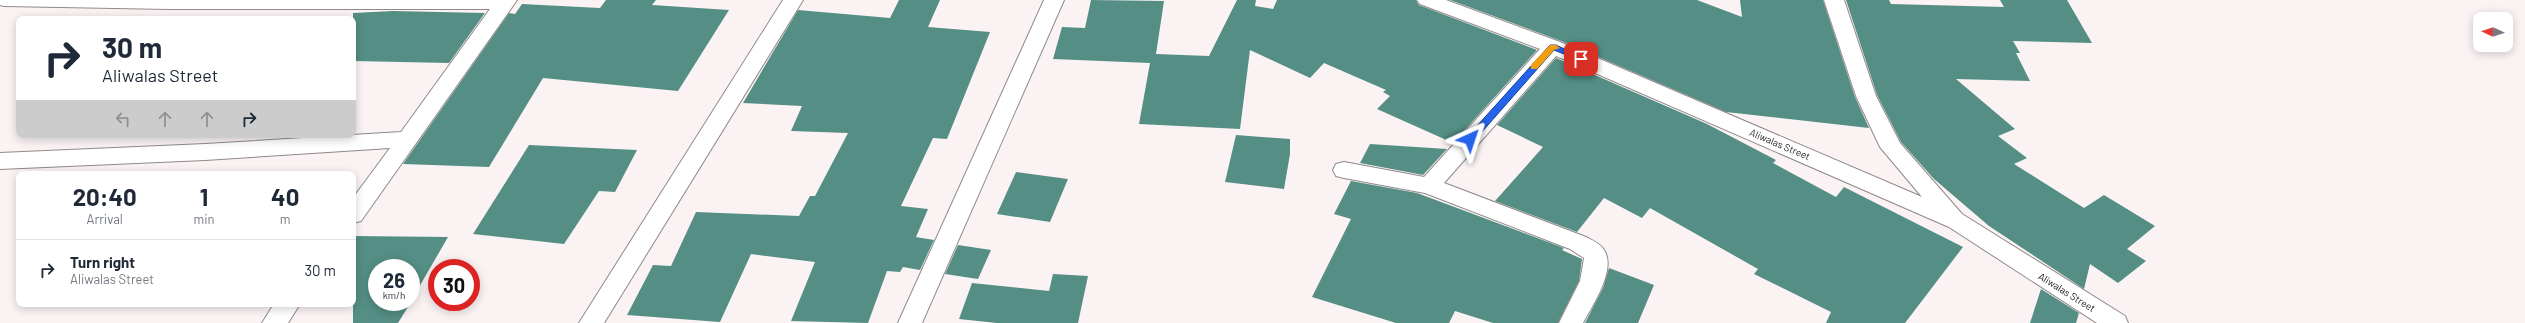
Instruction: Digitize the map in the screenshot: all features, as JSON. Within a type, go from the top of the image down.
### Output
[{"type":"street","points":[[4,0],[169,4],[506,1]]},
{"type":"street","points":[[591,323],[793,0]]},
{"type":"street","points":[[910,323],[1054,0]]},
{"type":"street","name":"Aliwalas Street","points":[[1427,0],[1553,47],[1957,221],[2116,323]]},
{"type":"street","points":[[1834,0],[1866,96],[1891,147],[1957,221]]},
{"type":"street","points":[[356,211],[506,1]]},
{"type":"street","points":[[1429,186],[1553,47]]},
{"type":"street","points":[[0,161],[205,152],[406,139]]},
{"type":"street","points":[[1344,170],[1429,186],[1578,243],[1595,254],[1597,264],[1594,275],[1571,323]]},
{"type":"street","points":[[274,323],[286,307]]},
{"type":"building","points":[[606,0],[656,0],[652,5],[729,10],[678,91],[543,78],[489,167],[403,164],[509,13],[515,14],[522,4],[600,8]]},
{"type":"building","points":[[899,0],[940,0],[928,27],[990,32],[947,139],[933,138],[901,206],[928,209],[916,237],[934,240],[920,270],[903,267],[900,272],[887,271],[868,323],[791,321],[815,262],[751,254],[720,322],[627,315],[653,265],[671,266],[696,212],[799,216],[810,196],[815,196],[848,133],[791,131],[802,106],[743,103],[798,10],[890,18]]},
{"type":"building","points":[[1091,0],[1164,1],[1156,54],[1209,56],[1237,0],[1256,0],[1255,6],[1273,9],[1277,0],[1416,0],[1419,5],[1537,50],[1453,143],[1377,109],[1390,96],[1383,92],[1386,90],[1324,63],[1310,78],[1250,50],[1240,129],[1139,124],[1150,63],[1053,59],[1062,27],[1085,28]]},
{"type":"building","points":[[1450,0],[1697,0],[1742,17],[1740,0],[1823,0],[1855,97],[1869,128],[1726,112],[1561,41]]},
{"type":"building","points":[[1846,0],[1889,0],[1891,4],[2004,7],[2000,0],[2067,0],[2092,43],[2013,41],[2020,53],[2016,53],[2030,81],[1956,79],[2015,129],[1998,136],[2027,158],[2014,164],[2084,208],[2104,195],[2155,226],[2127,249],[2146,261],[2118,283],[2090,264],[2084,289],[1989,226],[1934,179],[1901,142],[1877,95]]},
{"type":"building","points":[[393,11],[485,13],[449,63],[356,61],[356,16],[353,16],[353,13]]},
{"type":"building","points":[[1556,58],[1707,124],[1776,160],[1773,163],[1836,197],[1844,187],[1963,247],[1905,323],[1826,323],[1831,312],[1754,274],[1758,269],[1650,208],[1642,218],[1604,198],[1577,232],[1495,201],[1543,147],[1497,125]]},
{"type":"building","points":[[1236,135],[1290,139],[1290,154],[1284,189],[1225,182]]},
{"type":"building","points":[[1370,144],[1447,149],[1423,175],[1360,163]]},
{"type":"building","points":[[529,145],[637,150],[615,192],[599,191],[564,244],[473,234]]},
{"type":"building","points":[[1016,172],[1068,179],[1050,222],[997,214]]},
{"type":"building","points":[[1351,181],[1417,193],[1564,248],[1562,250],[1582,259],[1579,281],[1558,323],[1493,323],[1455,311],[1449,323],[1396,323],[1312,297],[1351,219],[1334,214]]},
{"type":"building","points":[[356,236],[448,237],[435,259],[428,259],[428,272],[420,285],[420,259],[368,259],[368,311],[405,311],[398,323],[353,323],[353,307],[356,307]]},
{"type":"building","points":[[958,245],[991,250],[978,279],[945,274]]},
{"type":"building","points":[[1609,268],[1654,285],[1638,323],[1585,323],[1603,288]]},
{"type":"building","points":[[1053,274],[1088,276],[1078,323],[997,323],[959,319],[972,283],[1049,291]]},
{"type":"building","points":[[2041,289],[2079,313],[2076,323],[2030,323]]},
{"type":"slow traffic","points":[[1534,67],[1553,47],[1556,48]]},
{"type":"route","points":[[1470,139],[1553,47],[1581,59]]}]
